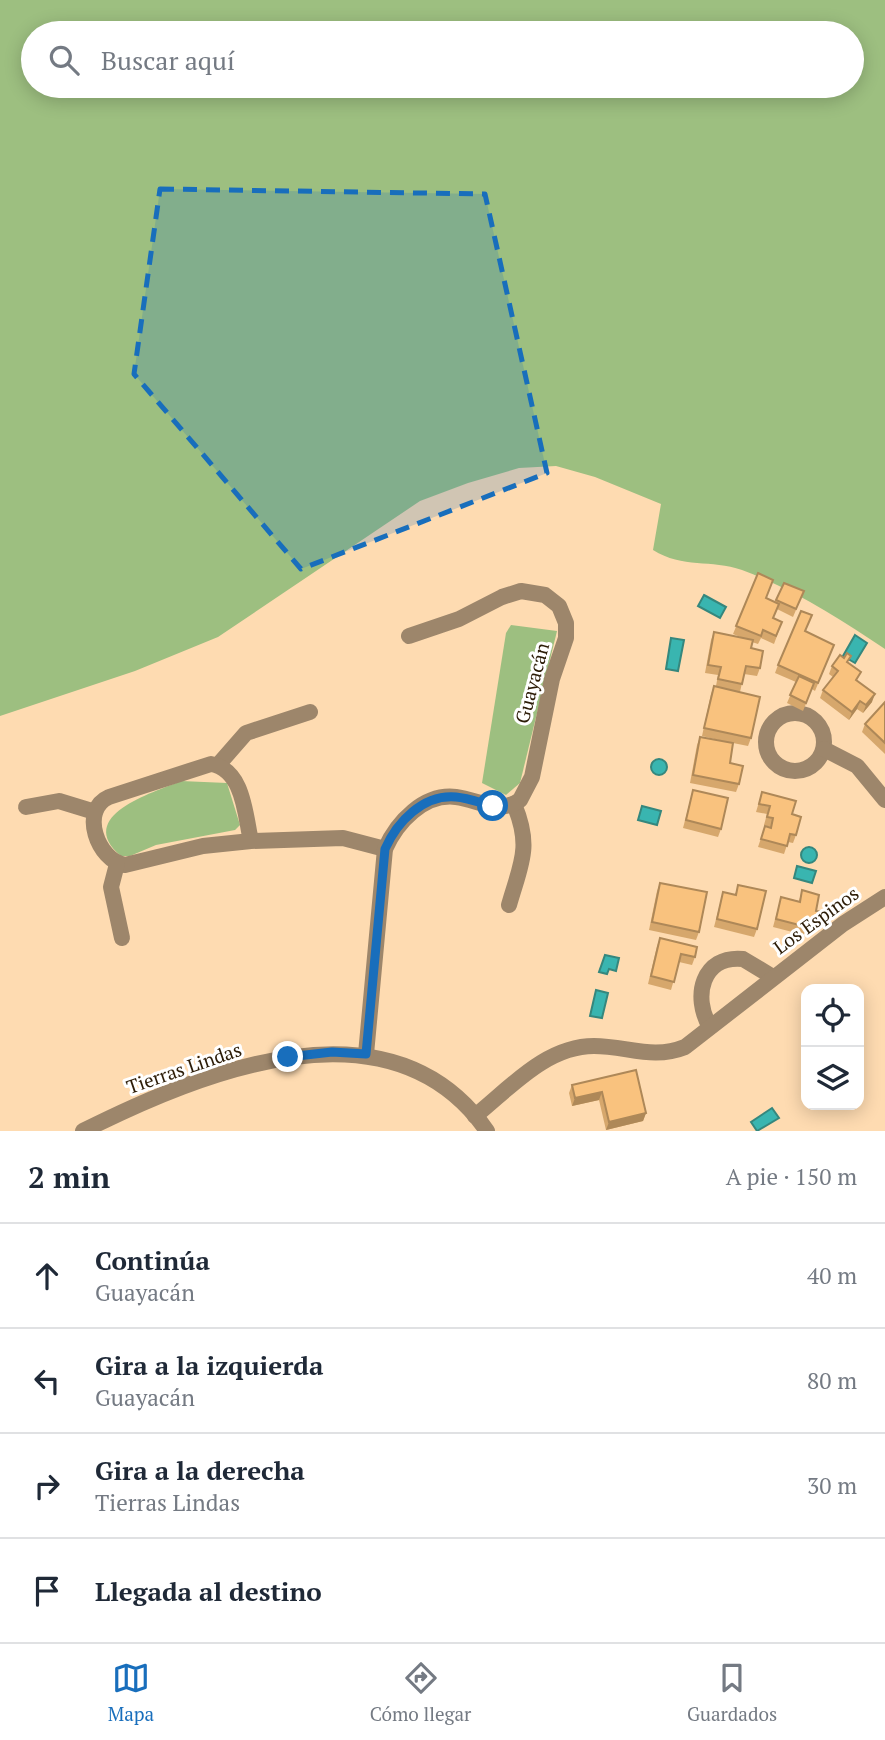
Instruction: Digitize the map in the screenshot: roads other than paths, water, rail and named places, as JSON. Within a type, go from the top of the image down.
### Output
[{"type":"street","name":"Guayacán","points":[[409,636],[459,620],[502,597],[521,591],[545,595],[559,606],[566,623],[566,638],[547,698],[532,778],[524,794],[514,804]]},
{"type":"street","points":[[218,765],[246,733],[310,712]]},
{"type":"street","points":[[824,749],[857,766],[885,800]]},
{"type":"street","points":[[251,841],[236,781],[226,769],[218,765],[205,765],[109,797],[99,803],[95,812],[95,831],[107,857],[117,864],[139,864],[203,846],[251,841],[343,838],[385,849]]},
{"type":"street","points":[[366,1054],[385,849],[403,820],[414,810],[437,799],[458,797],[500,807],[514,804],[524,830],[526,845],[509,905]]},
{"type":"street","points":[[26,807],[59,801],[95,812]]},
{"type":"street","points":[[117,864],[111,887],[121,938]]},
{"type":"street","name":"Los Espinos","points":[[475,1116],[558,1053],[598,1046],[643,1054],[666,1053],[694,1041],[843,924],[885,897]]},
{"type":"street","name":"Los Espinos","points":[[710,1027],[702,1009],[701,989],[708,970],[715,964],[743,959],[773,977]]},
{"type":"street","name":"Tierras Lindas","points":[[83,1131],[199,1083],[266,1062],[312,1054],[366,1054],[422,1075],[475,1116],[487,1131]]},
{"type":"water","points":[[704,595],[726,607],[720,618],[698,606]]},
{"type":"water","points":[[855,635],[867,643],[855,663],[843,656]]},
{"type":"water","points":[[671,638],[684,640],[678,671],[666,669]]},
{"type":"water","points":[[656,759],[662,759],[667,767],[665,773],[656,775],[651,770],[651,764]]},
{"type":"water","points":[[642,806],[661,811],[657,825],[638,820]]},
{"type":"water","points":[[809,847],[815,849],[815,861],[809,863],[803,861],[801,855],[803,849]]},
{"type":"water","points":[[797,866],[816,871],[812,883],[794,878]]},
{"type":"water","points":[[605,955],[619,958],[616,971],[609,969],[607,974],[599,972]]},
{"type":"water","points":[[596,990],[608,993],[602,1018],[590,1016]]},
{"type":"water","points":[[772,1108],[779,1118],[757,1131],[751,1122]]}]
